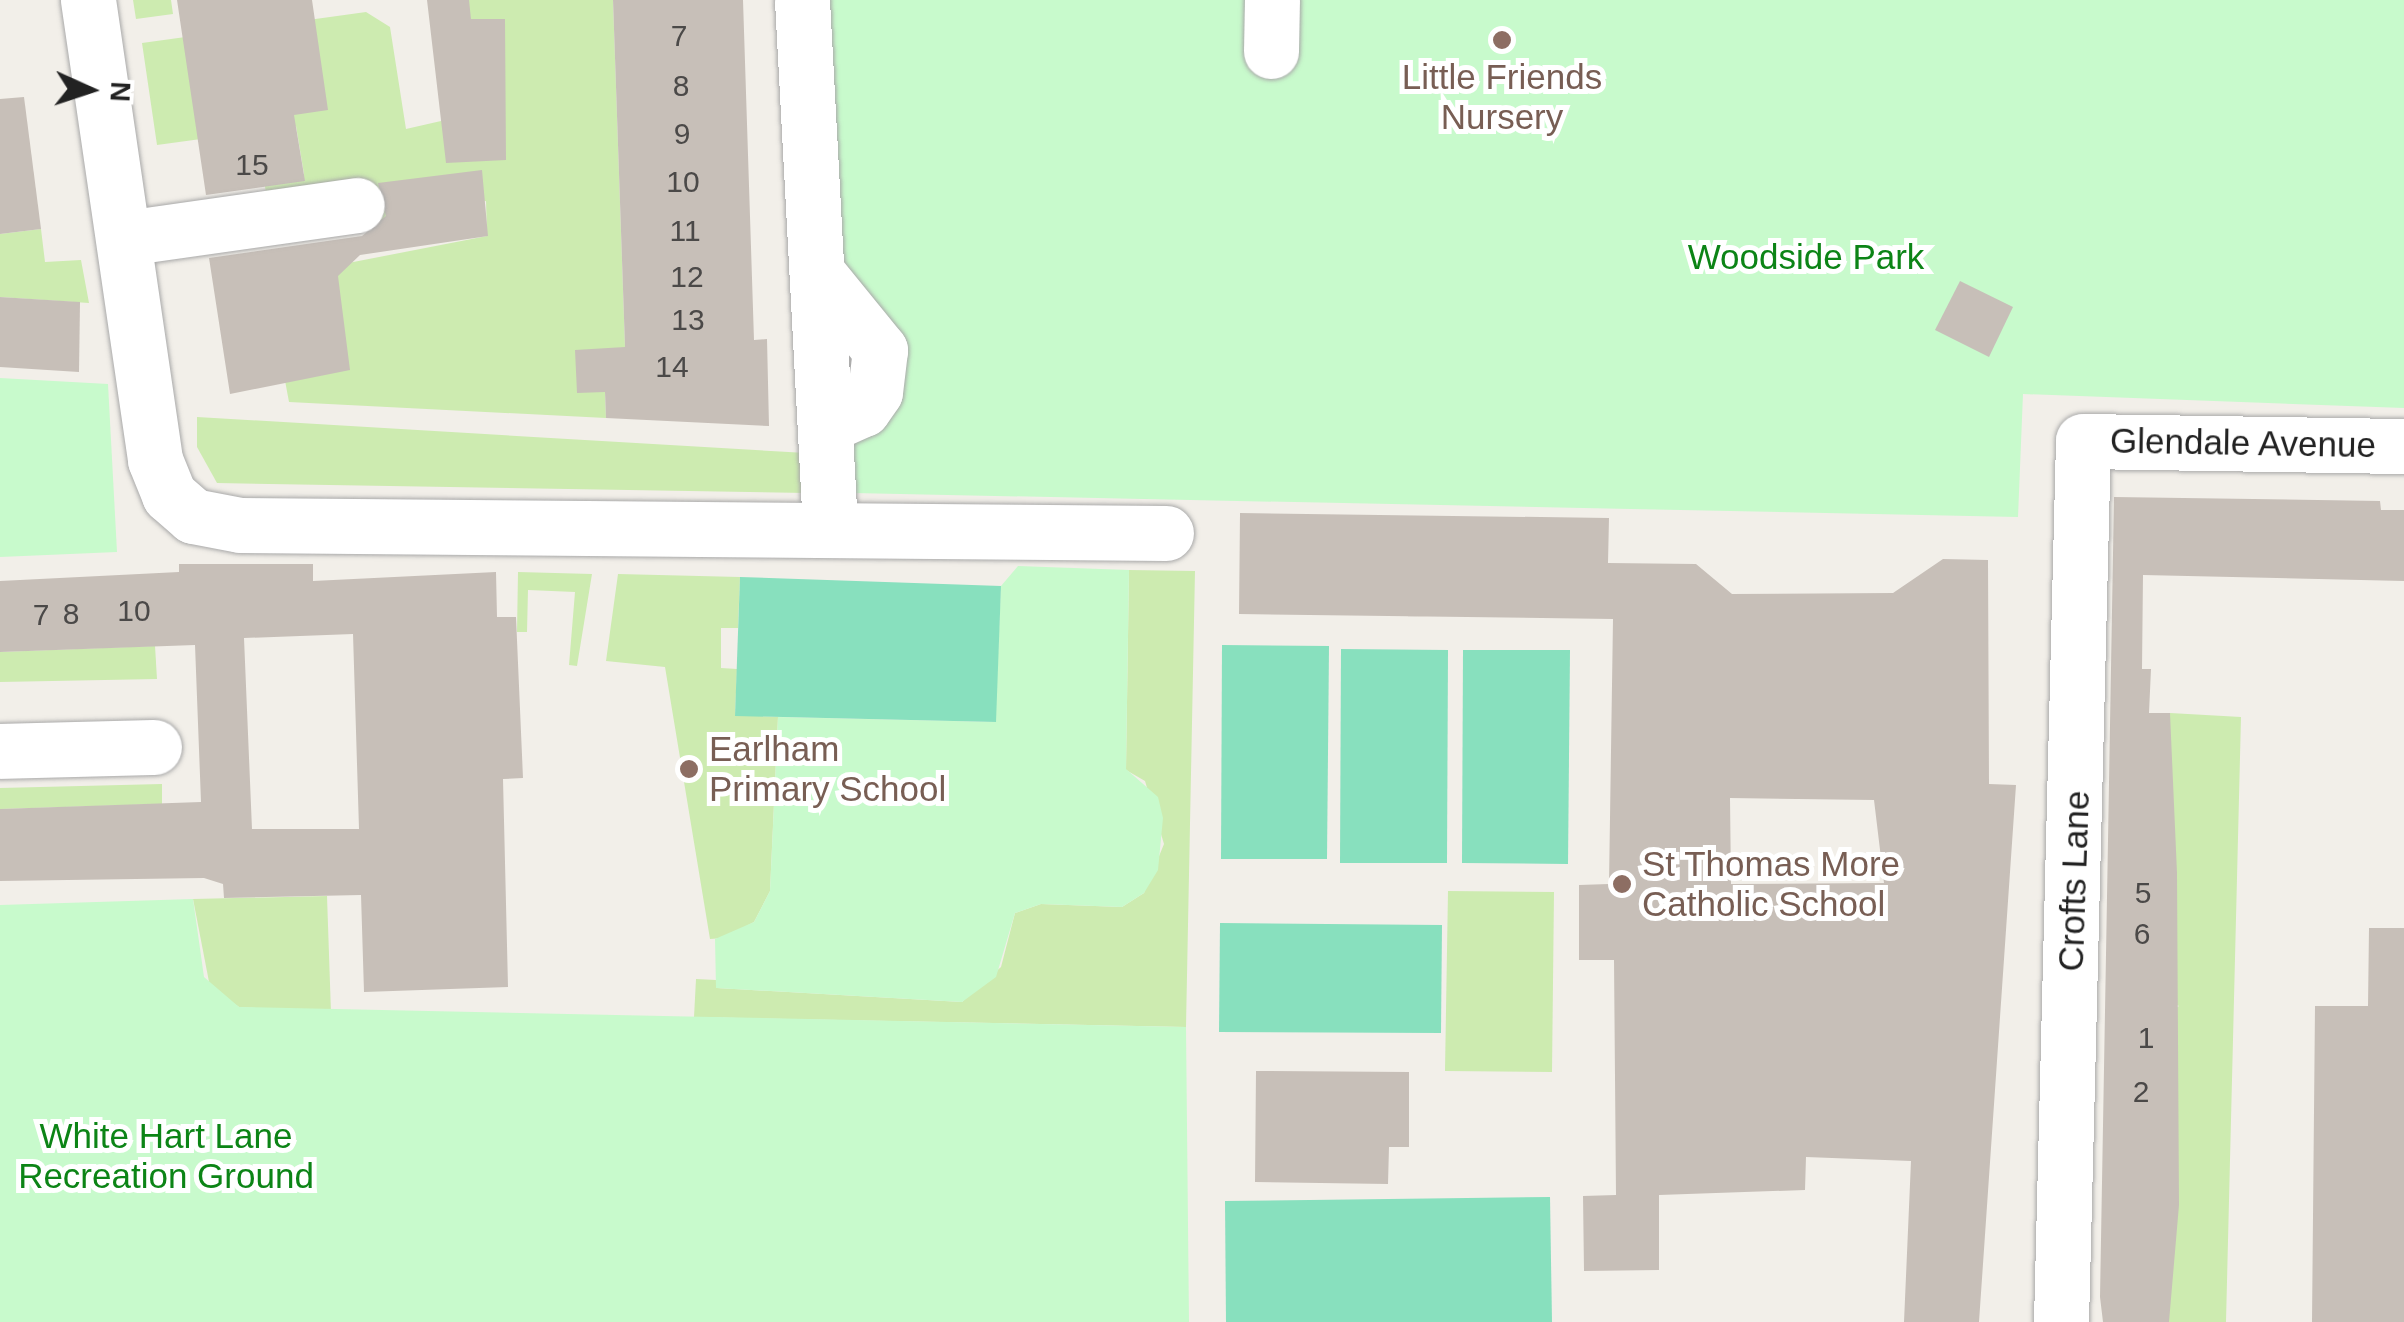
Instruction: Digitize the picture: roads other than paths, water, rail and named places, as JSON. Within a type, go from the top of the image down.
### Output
[{"type":"street","points":[[88,0],[160,478],[180,508],[205,522],[829,509],[1166,533]]},
{"type":"street","points":[[802,0],[829,509]]},
{"type":"street","points":[[125,238],[357,205]]},
{"type":"street","name":"Glendale Avenue","points":[[2083,441],[2404,446]]},
{"type":"street","name":"Crofts Lane","points":[[2061,1322],[2083,441]]},
{"type":"street","points":[[0,751],[154,746]]},
{"type":"street","points":[[2034,853],[2076,809]]},
{"type":"place","name":"Little Friends Nursery","points":[[1502,40]]},
{"type":"place","name":"Earlham Primary School","points":[[689,769]]},
{"type":"place","name":"St Thomas More Catholic School","points":[[1622,884]]},
{"type":"park label","name":"Woodside Park","points":[[1806,257]]},
{"type":"park label","name":"White Hart Lane Recreation Ground","points":[[166,1156]]}]
